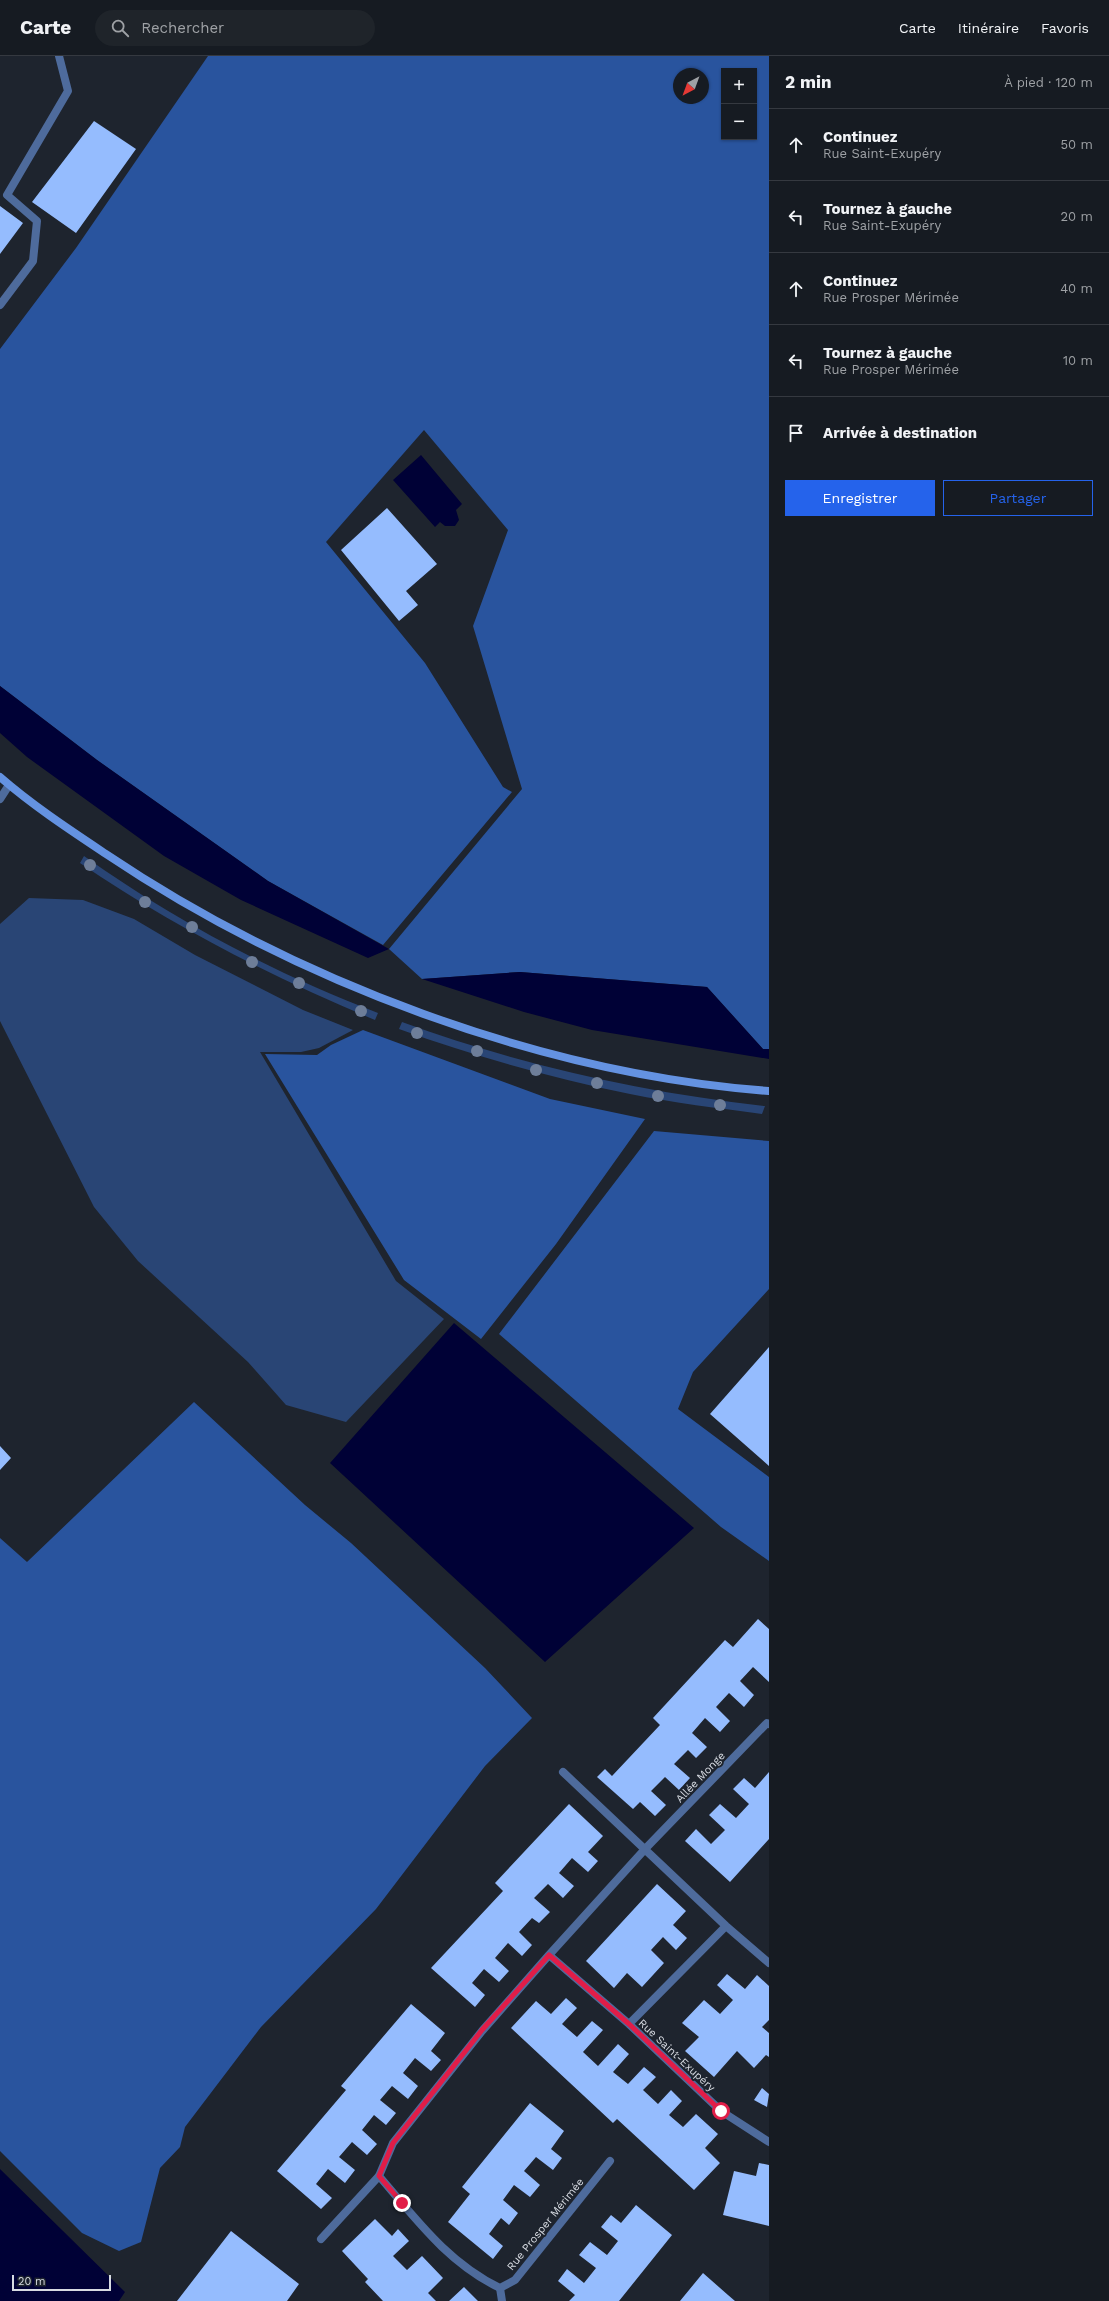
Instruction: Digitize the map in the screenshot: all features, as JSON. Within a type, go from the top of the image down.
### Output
[{"type":"street","points":[[0,306],[33,261],[37,222],[7,195],[68,91],[59,56]]},
{"type":"street","points":[[0,776],[9,785],[83,839],[156,887],[247,937],[316,970],[394,1003],[544,1052],[628,1071],[729,1088],[769,1091]]},
{"type":"street","points":[[0,799],[9,785]]},
{"type":"street","name":"Allée Monge","points":[[646,1848],[767,1723],[769,1724]]},
{"type":"street","points":[[564,1772],[646,1848],[726,1926],[769,1963]]},
{"type":"street","points":[[321,2239],[379,2176],[393,2143],[482,2030],[646,1848]]},
{"type":"street","name":"Rue Saint-Exupéry","points":[[629,2024],[726,1926]]},
{"type":"street","name":"Rue Saint-Exupéry","points":[[549,1955],[629,2024],[721,2111],[769,2142]]},
{"type":"street","name":"Rue Prosper Mérimée","points":[[500,2288],[515,2280],[610,2162]]},
{"type":"street","points":[[379,2176],[430,2236],[476,2276],[500,2288],[502,2301]]},
{"type":"shaded area","points":[[208,56],[769,56],[769,1049],[763,1049],[707,987],[520,972],[422,979],[389,949],[522,789],[473,626],[508,530],[424,430],[326,542],[425,663],[503,787],[512,792],[383,945],[268,881],[97,760],[0,686],[0,349],[76,248]]},
{"type":"shaded area","points":[[421,455],[462,504],[456,510],[459,520],[455,526],[445,526],[440,522],[435,527],[393,480]]},
{"type":"shaded area","points":[[0,686],[97,760],[268,881],[389,949],[368,958],[241,900],[164,856],[27,757],[0,733]]},
{"type":"shaded area","points":[[84,856],[118,880],[189,924],[301,981],[378,1013],[375,1020],[260,968],[187,929],[115,886],[80,863]]},
{"type":"shaded area","points":[[29,898],[83,900],[134,919],[195,955],[303,1010],[353,1030],[319,1048],[301,1052],[260,1052],[396,1281],[444,1319],[346,1422],[286,1405],[248,1362],[138,1261],[94,1207],[0,1021],[0,924]]},
{"type":"shaded area","points":[[520,972],[707,987],[763,1049],[769,1049],[769,1059],[592,1030],[524,1012],[422,979]]},
{"type":"shaded area","points":[[402,1022],[491,1051],[581,1075],[673,1093],[765,1106],[762,1114],[663,1100],[600,1088],[513,1066],[399,1029]]},
{"type":"shaded area","points":[[363,1030],[550,1099],[645,1119],[556,1244],[481,1339],[404,1280],[265,1054],[317,1055],[331,1045]]},
{"type":"shaded area","points":[[654,1131],[769,1141],[769,1289],[693,1372],[678,1409],[769,1477],[769,1561],[721,1527],[499,1334]]},
{"type":"shaded area","points":[[454,1323],[694,1528],[545,1662],[330,1463]]},
{"type":"shaded area","points":[[194,1402],[305,1505],[351,1543],[485,1668],[532,1718],[485,1766],[376,1909],[261,2027],[185,2127],[180,2147],[160,2168],[141,2242],[119,2251],[82,2233],[0,2151],[0,1538],[27,1562]]},
{"type":"shaded area","points":[[0,2169],[125,2292],[119,2301],[0,2301]]},
{"type":"building","points":[[94,121],[136,149],[76,233],[32,202]]},
{"type":"building","points":[[0,206],[23,223],[0,254]]},
{"type":"building","points":[[387,508],[437,564],[406,591],[418,605],[399,621],[341,550]]},
{"type":"building","points":[[769,1347],[769,1466],[710,1414]]},
{"type":"building","points":[[0,1446],[11,1458],[0,1470]]},
{"type":"building","points":[[758,1619],[769,1629],[769,1682],[753,1667],[740,1681],[754,1695],[744,1707],[729,1693],[716,1707],[730,1721],[720,1732],[705,1718],[692,1733],[707,1747],[696,1758],[688,1750],[674,1764],[690,1778],[679,1790],[665,1777],[651,1791],[666,1805],[655,1816],[640,1802],[633,1809],[597,1777],[605,1769],[612,1776],[660,1725],[653,1718],[725,1640],[733,1647]]},
{"type":"building","points":[[769,1772],[769,1839],[730,1882],[685,1841],[696,1829],[711,1844],[725,1830],[709,1815],[720,1804],[736,1818],[749,1804],[733,1789],[744,1778],[755,1788]]},
{"type":"building","points":[[569,1804],[603,1836],[588,1852],[598,1861],[588,1872],[572,1858],[559,1873],[574,1886],[563,1898],[548,1884],[534,1898],[550,1912],[539,1923],[532,1918],[519,1932],[532,1945],[522,1956],[508,1943],[495,1958],[509,1971],[499,1982],[484,1969],[472,1983],[485,1995],[475,2007],[431,1968],[503,1891],[495,1883]]},
{"type":"building","points":[[657,1884],[686,1911],[673,1925],[687,1938],[676,1950],[663,1937],[651,1950],[664,1963],[642,1987],[627,1973],[614,1988],[586,1961]]},
{"type":"building","points":[[727,1974],[745,1989],[757,1975],[769,1986],[769,2020],[762,2027],[769,2033],[769,2057],[766,2055],[754,2068],[737,2051],[714,2077],[685,2051],[699,2037],[682,2023],[704,2000],[720,2014],[733,2000],[717,1985]]},
{"type":"building","points":[[566,1998],[577,2008],[562,2024],[577,2037],[592,2021],[603,2030],[583,2052],[598,2066],[618,2044],[629,2054],[613,2072],[628,2084],[644,2067],[656,2077],[643,2090],[658,2104],[671,2090],[682,2101],[669,2115],[683,2127],[696,2114],[718,2134],[705,2148],[720,2163],[694,2190],[617,2119],[613,2123],[511,2028],[536,2001],[551,2014]]},
{"type":"building","points":[[411,2004],[445,2033],[431,2051],[441,2060],[431,2071],[415,2058],[403,2073],[418,2086],[408,2099],[392,2086],[380,2100],[396,2113],[386,2125],[374,2115],[362,2130],[377,2144],[367,2155],[352,2142],[339,2157],[355,2170],[345,2183],[328,2169],[316,2184],[332,2198],[321,2209],[277,2171],[346,2090],[341,2086]]},
{"type":"building","points":[[762,2088],[769,2094],[767,2107],[754,2100]]},
{"type":"building","points":[[530,2103],[564,2131],[551,2149],[562,2158],[553,2170],[536,2157],[524,2171],[540,2185],[530,2197],[514,2185],[503,2200],[518,2213],[509,2225],[501,2218],[489,2234],[503,2246],[493,2259],[448,2222],[470,2194],[462,2187]]},
{"type":"building","points":[[759,2163],[769,2165],[769,2226],[723,2215],[734,2171],[756,2176]]},
{"type":"building","points":[[636,2205],[672,2235],[619,2301],[569,2301],[575,2295],[558,2281],[567,2269],[584,2283],[596,2268],[579,2255],[590,2242],[607,2255],[618,2241],[601,2227],[611,2215],[621,2223]]},
{"type":"building","points":[[375,2219],[392,2236],[398,2229],[409,2241],[393,2256],[407,2270],[422,2256],[443,2278],[428,2293],[436,2301],[383,2301],[365,2282],[368,2279],[342,2251]]},
{"type":"building","points":[[231,2231],[299,2284],[287,2301],[177,2301]]},
{"type":"building","points":[[703,2273],[728,2295],[735,2301],[680,2301]]},
{"type":"building","points":[[464,2287],[478,2301],[449,2301]]},
{"type":"route","points":[[402,2203],[379,2176],[393,2143],[482,2030],[549,1955],[629,2024],[721,2111]]}]
